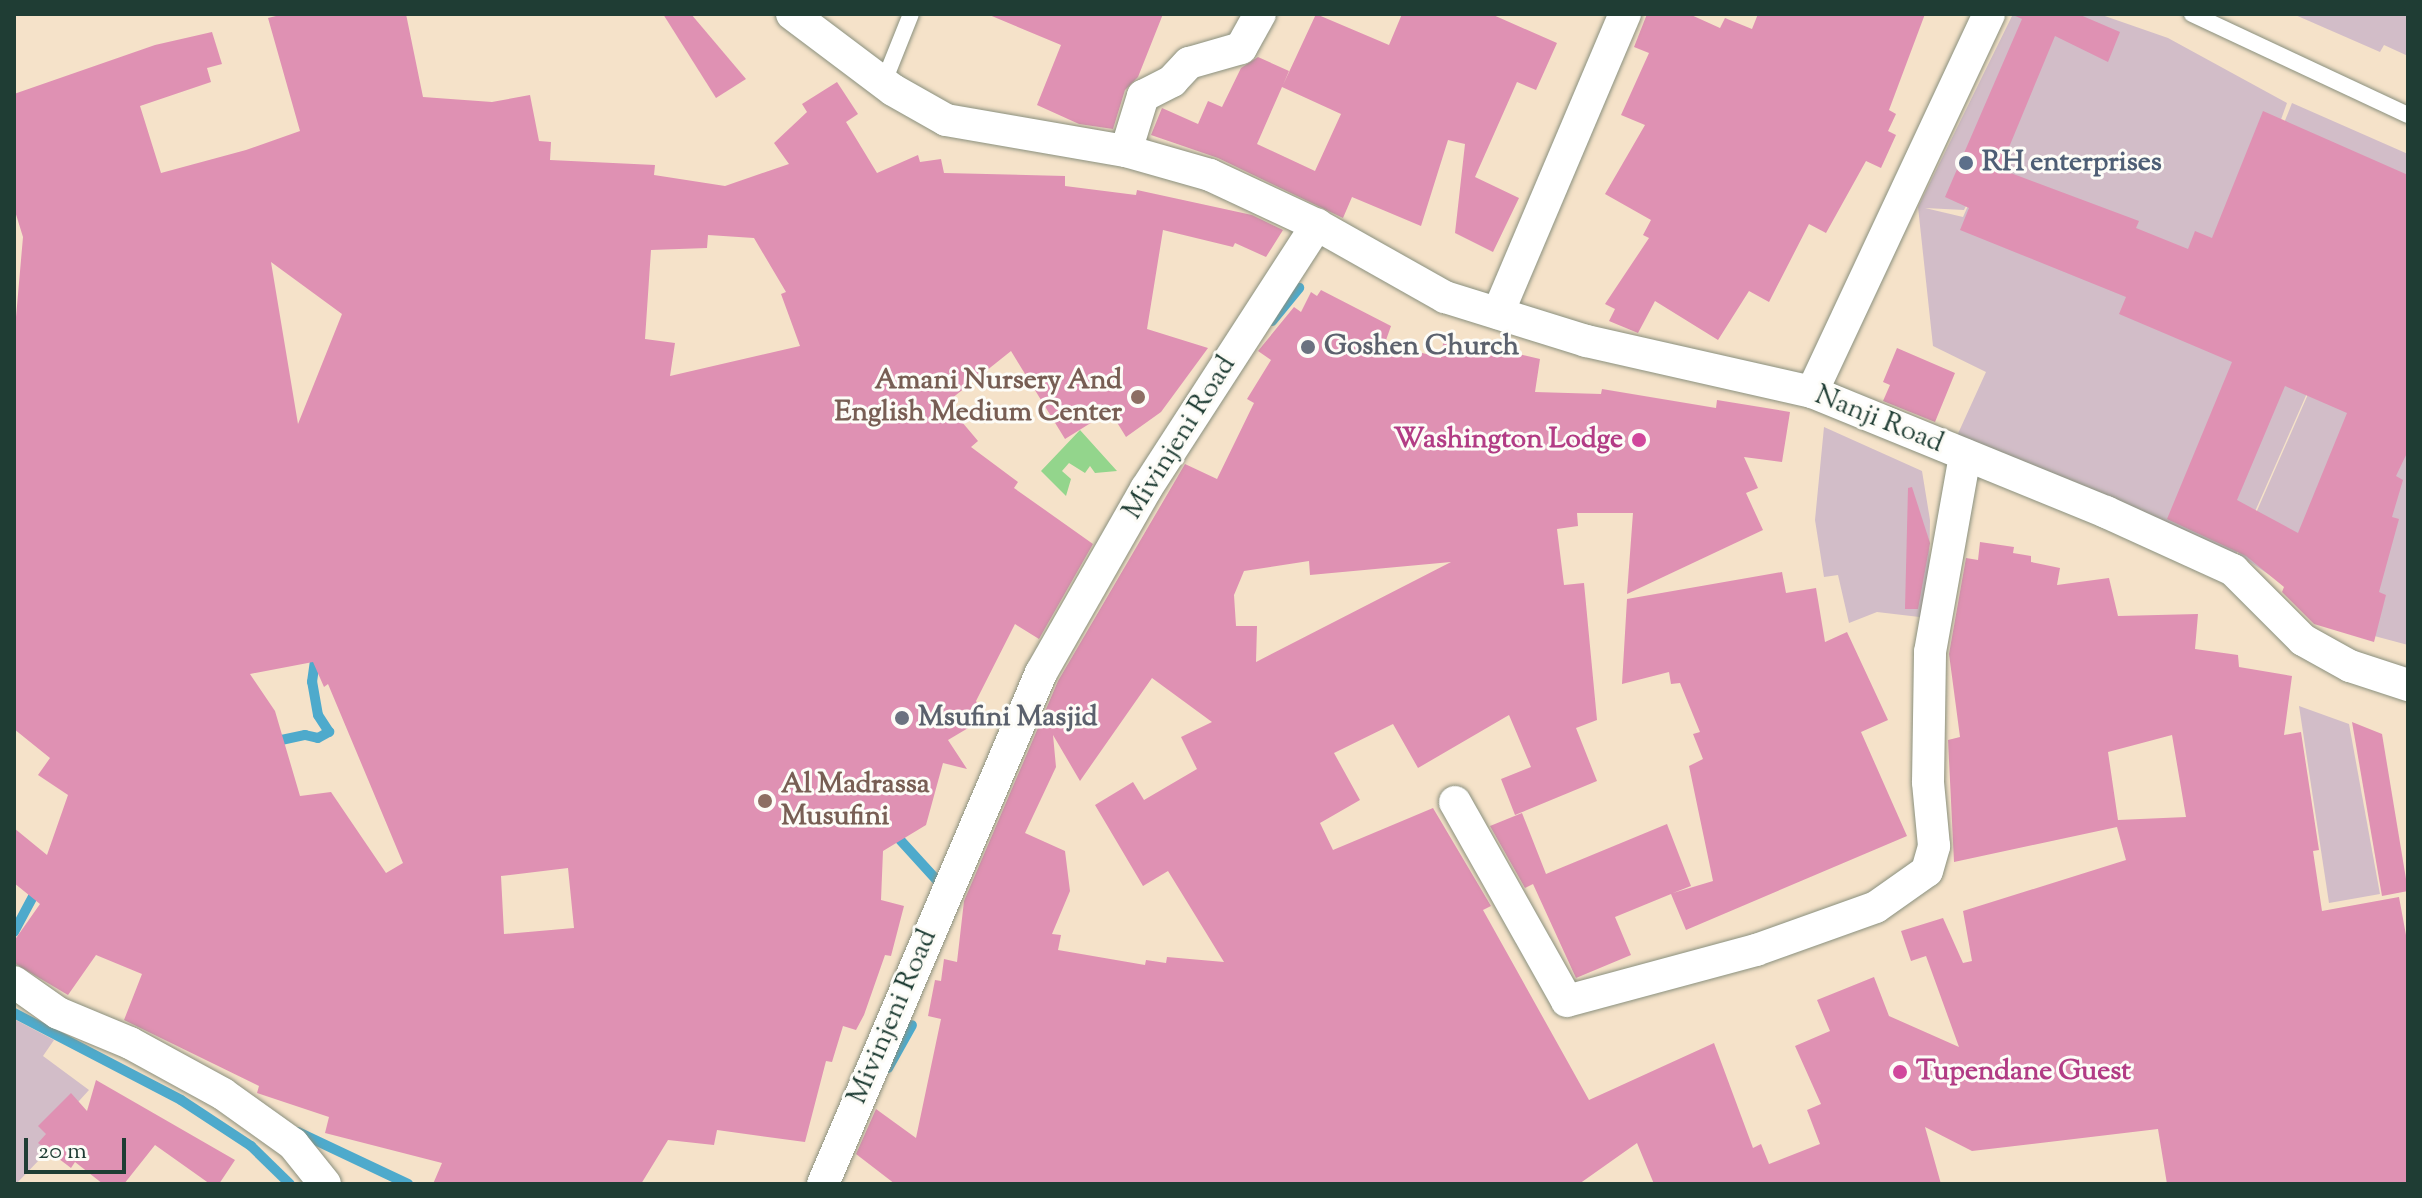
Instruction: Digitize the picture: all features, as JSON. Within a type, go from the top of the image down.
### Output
[{"type":"street","points":[[792,14],[883,84],[946,120],[1126,151],[1210,175],[1317,225]]},
{"type":"street","points":[[1126,151],[1143,96],[1172,81],[1189,63],[1241,48],[1260,14]]},
{"type":"street","points":[[1498,313],[1625,14]]},
{"type":"street","points":[[1812,392],[1989,14]]},
{"type":"street","name":"Nanji Road","points":[[1317,225],[1445,297],[1586,341],[1812,392],[1965,455],[2233,570],[2303,640],[2350,666],[2408,685]]},
{"type":"street","name":"Mivinjeni Road","points":[[823,1184],[1041,673],[1146,489],[1317,225]]},
{"type":"street","points":[[1455,802],[1567,1001],[1756,950],[1876,907],[1927,871],[1934,846],[1930,652],[1965,455]]},
{"type":"street","points":[[14,982],[58,1013],[130,1043],[223,1094],[293,1144],[325,1184]]},
{"type":"lane","points":[[883,84],[911,14]]},
{"type":"lane","points":[[2192,14],[2408,115]]},
{"type":"shaded area","points":[[2013,14],[2099,14],[2168,38],[2287,103],[2233,252],[2292,103],[2408,154],[2408,645],[2352,630],[2238,554],[2337,328],[1974,190],[1964,210],[1925,208],[1963,217],[1974,192],[2334,332],[2235,557],[1956,438],[1986,372],[1933,346],[1918,207]]},
{"type":"shaded area","points":[[2293,14],[2408,14],[2408,56],[2384,45],[2380,52]]},
{"type":"shaded area","points":[[1824,427],[1922,471],[1930,520],[1928,618],[1877,612],[1849,623],[1838,575],[1824,577],[1815,520]]},
{"type":"shaded area","points":[[2299,706],[2349,724],[2380,894],[2329,903]]},
{"type":"shaded area","points":[[14,1019],[54,1040],[43,1056],[89,1090],[58,1124],[66,1132],[16,1184]]},
{"type":"green space","points":[[1080,430],[1117,471],[1095,473],[1090,466],[1085,473],[1069,463],[1062,471],[1071,479],[1066,496],[1041,471]]},
{"type":"building","points":[[284,14],[406,14],[423,97],[492,102],[530,95],[539,141],[551,142],[550,160],[655,165],[654,175],[725,186],[789,164],[774,143],[807,112],[802,104],[837,82],[858,114],[846,122],[877,173],[918,155],[920,162],[941,159],[944,173],[1065,176],[1065,186],[1136,195],[1137,190],[1252,215],[1283,230],[1266,257],[1235,243],[1233,247],[1163,230],[1147,329],[1208,348],[1161,412],[1126,437],[1110,411],[1065,439],[1011,351],[946,403],[978,441],[971,447],[1018,482],[1014,488],[1093,544],[1039,639],[1015,624],[976,701],[985,718],[948,740],[967,769],[943,763],[926,825],[883,851],[881,900],[904,906],[891,956],[885,955],[856,1030],[843,1026],[832,1062],[826,1061],[805,1142],[717,1130],[714,1145],[668,1140],[641,1184],[433,1184],[442,1163],[325,1133],[329,1117],[257,1093],[259,1086],[124,1020],[142,974],[96,955],[68,995],[14,963],[14,941],[40,904],[14,883],[14,828],[47,855],[68,795],[38,775],[50,758],[14,729],[14,340],[23,237],[14,208],[14,94],[155,45],[212,32],[222,64],[207,68],[211,82],[140,106],[161,173],[246,150],[300,131],[268,18]],"holes":[[[708,235],[754,238],[786,292],[781,294],[800,346],[670,376],[675,343],[645,339],[651,250],[707,248]],[[271,262],[342,314],[298,424]],[[313,662],[324,687],[328,684],[403,863],[386,873],[331,792],[300,796],[275,711],[250,674]],[[568,868],[574,928],[504,934],[501,876]]]},
{"type":"building","points":[[663,14],[691,14],[746,79],[716,98]]},
{"type":"building","points":[[987,14],[1163,14],[1138,77],[1125,90],[1113,129],[1079,124],[1037,105],[1061,45]]},
{"type":"building","points":[[1316,14],[1389,45],[1402,14],[1491,14],[1557,43],[1536,90],[1517,82],[1475,177],[1519,198],[1493,252],[1455,233],[1465,144],[1448,140],[1421,226],[1352,197],[1343,218],[1218,158],[1151,135],[1162,108],[1198,124],[1208,101],[1222,107],[1241,68],[1258,57],[1289,71],[1283,85]],"holes":[[[1282,87],[1341,114],[1315,171],[1257,144]]]},
{"type":"building","points":[[1647,14],[1689,14],[1720,28],[1725,18],[1752,29],[1758,14],[1925,14],[1889,110],[1896,114],[1888,131],[1896,135],[1881,168],[1866,161],[1826,233],[1809,224],[1769,302],[1749,291],[1718,340],[1655,301],[1638,333],[1609,321],[1615,309],[1605,304],[1649,238],[1643,235],[1651,220],[1605,194],[1645,125],[1621,115],[1649,53],[1634,47]]},
{"type":"building","points":[[2011,14],[2078,14],[2120,32],[2108,62],[2055,36],[2000,169],[2139,221],[2136,228],[2188,249],[2195,231],[2212,238],[2263,111],[2408,175],[2408,451],[2396,476],[2403,480],[2392,517],[2399,519],[2379,592],[2386,595],[2374,642],[2314,624],[2282,592],[2284,587],[2246,556],[2167,519],[2232,362],[2119,314],[2126,297],[1960,230],[1969,208],[1945,197],[2022,19]],"holes":[[[2285,386],[2347,413],[2298,533],[2237,500]]]},
{"type":"building","points":[[1321,290],[1391,326],[1385,343],[1441,358],[1444,337],[1540,359],[1535,392],[1601,394],[1602,389],[1716,408],[1717,400],[1790,412],[1782,462],[1744,457],[1758,488],[1746,493],[1763,530],[1627,594],[1633,513],[1577,513],[1578,526],[1557,529],[1564,585],[1584,583],[1597,720],[1576,728],[1597,781],[1515,815],[1501,779],[1531,767],[1509,715],[1418,768],[1393,724],[1334,753],[1360,800],[1320,823],[1333,850],[1433,808],[1491,906],[1483,910],[1589,1100],[1714,1043],[1753,1148],[1761,1144],[1769,1164],[1820,1144],[1807,1110],[1821,1104],[1795,1046],[1830,1031],[1817,1000],[1874,977],[1889,1016],[1959,1047],[1926,956],[1911,961],[1901,931],[1943,918],[1963,963],[1972,961],[1963,911],[2126,860],[2117,827],[1954,862],[1948,740],[1960,737],[1949,654],[1966,558],[1978,560],[1980,542],[2014,547],[2013,553],[2031,556],[2031,562],[2060,568],[2057,585],[2109,578],[2118,616],[2198,614],[2195,649],[2238,655],[2239,667],[2292,676],[2284,735],[2301,732],[2319,850],[2313,851],[2322,911],[2399,897],[2408,946],[2408,1184],[2167,1184],[2158,1129],[1972,1151],[1925,1127],[1941,1184],[1654,1184],[1637,1143],[1579,1184],[895,1184],[856,1154],[876,1109],[916,1138],[941,1019],[928,1016],[935,980],[941,981],[944,959],[957,962],[964,901],[1058,681],[1185,464],[1217,479],[1254,403],[1247,399],[1271,360],[1258,351],[1294,307],[1301,312],[1311,292],[1317,296]],"holes":[[[1309,561],[1310,575],[1451,562],[1256,662],[1257,626],[1236,626],[1234,595],[1244,571]],[[1152,678],[1212,722],[1181,737],[1197,769],[1144,800],[1133,782],[1095,805],[1143,886],[1168,871],[1224,962],[1167,957],[1166,963],[1146,960],[1145,965],[1058,950],[1061,935],[1052,934],[1070,891],[1065,851],[1025,833],[1056,767],[1053,735],[1080,781]],[[2172,735],[2186,817],[2118,820],[2108,752]]]},
{"type":"building","points":[[1897,348],[1955,373],[1935,422],[1883,401],[1890,385],[1883,382]]},
{"type":"building","points":[[1912,487],[1930,543],[1918,609],[1905,609],[1908,488]]},
{"type":"building","points":[[1782,572],[1786,593],[1816,588],[1825,642],[1847,632],[1888,720],[1861,732],[1907,836],[1686,930],[1671,894],[1615,917],[1631,955],[1576,978],[1533,884],[1525,888],[1490,826],[1522,813],[1546,874],[1667,824],[1691,886],[1673,893],[1713,881],[1689,766],[1703,759],[1693,734],[1700,732],[1680,683],[1671,684],[1669,672],[1622,684],[1627,599]]},
{"type":"building","points":[[2352,722],[2382,734],[2408,891],[2382,896]]},
{"type":"building","points":[[96,1080],[235,1160],[219,1184],[210,1184],[155,1145],[124,1184],[103,1184],[75,1162],[71,1168],[38,1143],[46,1134],[38,1126],[71,1093],[87,1111]]},
{"type":"waterway","points":[[1272,321],[1299,288]]},
{"type":"waterway","points":[[272,742],[305,735],[318,738],[329,732],[318,715],[312,682],[316,655]]},
{"type":"waterway","points":[[892,831],[942,886]]},
{"type":"waterway","points":[[14,932],[38,887]]},
{"type":"waterway","points":[[14,1013],[181,1100],[251,1146],[290,1184]]},
{"type":"waterway","points":[[888,1068],[912,1025]]},
{"type":"waterway","points":[[298,1132],[408,1184]]},
{"type":"place","name":"RH enterprises","points":[[1966,163]]},
{"type":"place","name":"Goshen Church","points":[[1308,347]]},
{"type":"place","name":"Amani Nursery And English Medium Center","points":[[1138,397]]},
{"type":"place","name":"Washington Lodge","points":[[1639,440]]},
{"type":"place","name":"Msufini Masjid","points":[[902,718]]},
{"type":"place","name":"Al Madrassa Musufini","points":[[765,801]]},
{"type":"place","name":"Tupendane Guest","points":[[1900,1072]]}]
